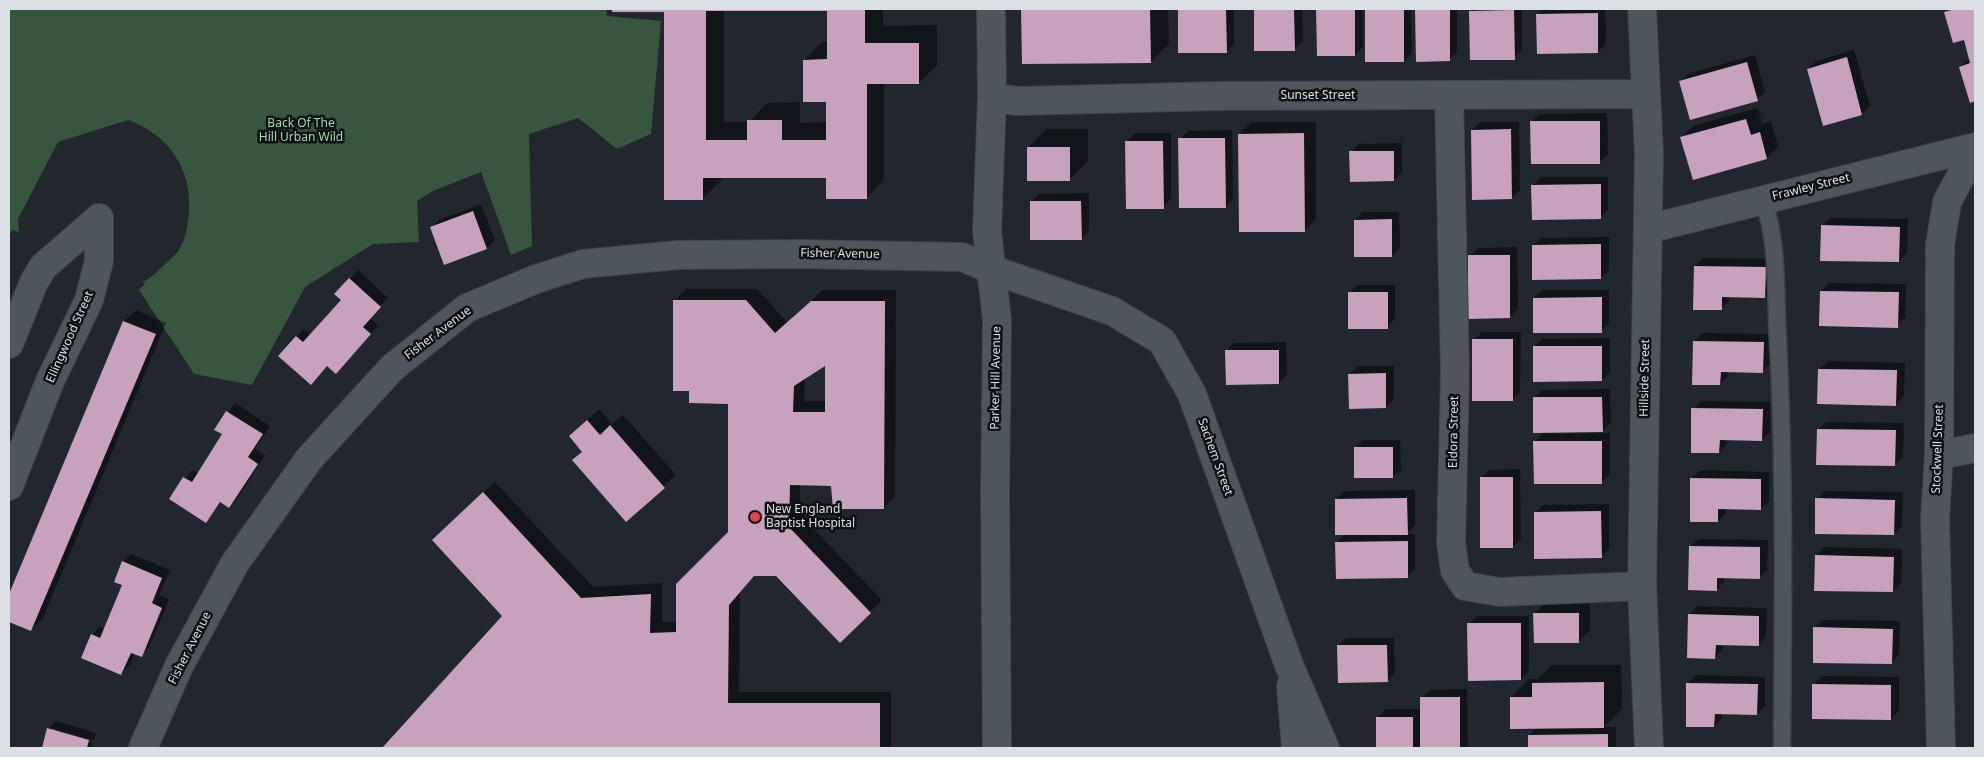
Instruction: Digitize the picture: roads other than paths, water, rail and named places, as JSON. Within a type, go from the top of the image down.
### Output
[{"type":"street","name":"Parker Hill Avenue","points":[[991,9],[992,98],[987,231],[993,270],[997,320],[995,493],[997,748]]},
{"type":"street","name":"Hillside Street","points":[[1642,9],[1649,154],[1642,586],[1649,748]]},
{"type":"street","name":"Sunset Street","points":[[992,98],[1018,101],[1219,96],[1645,94]]},
{"type":"street","name":"Eldora Street","points":[[1449,96],[1455,374],[1451,543],[1455,571],[1465,586],[1499,592],[1642,586]]},
{"type":"street","name":"Frawley Street","points":[[1648,229],[1975,147]]},
{"type":"street","name":"Stockwell Street","points":[[1941,748],[1934,518],[1939,455],[1940,245],[1947,202],[1962,174],[1975,160]]},
{"type":"street","name":"Ellingwood Street","points":[[9,344],[34,282],[43,267],[98,218],[99,261],[89,300],[50,381],[9,486]]},
{"type":"street","name":"Fisher Avenue","points":[[143,748],[179,666],[235,563],[309,459],[392,368],[467,308],[536,279],[583,264],[660,256],[799,254],[962,256],[993,270]]},
{"type":"street","name":"Sachem Street","points":[[993,270],[1112,311],[1162,341],[1192,394],[1289,665],[1325,748]]},
{"type":"street","points":[[1939,455],[1975,448]]},
{"type":"street","points":[[1289,665],[1296,748]]},
{"type":"lane","points":[[1763,199],[1772,224],[1779,369],[1783,613],[1782,748]]},
{"type":"place","name":"New England Baptist Hospital","points":[[755,517]]},
{"type":"park label","name":"Back Of The Hill Urban Wild","points":[[301,131]]}]
